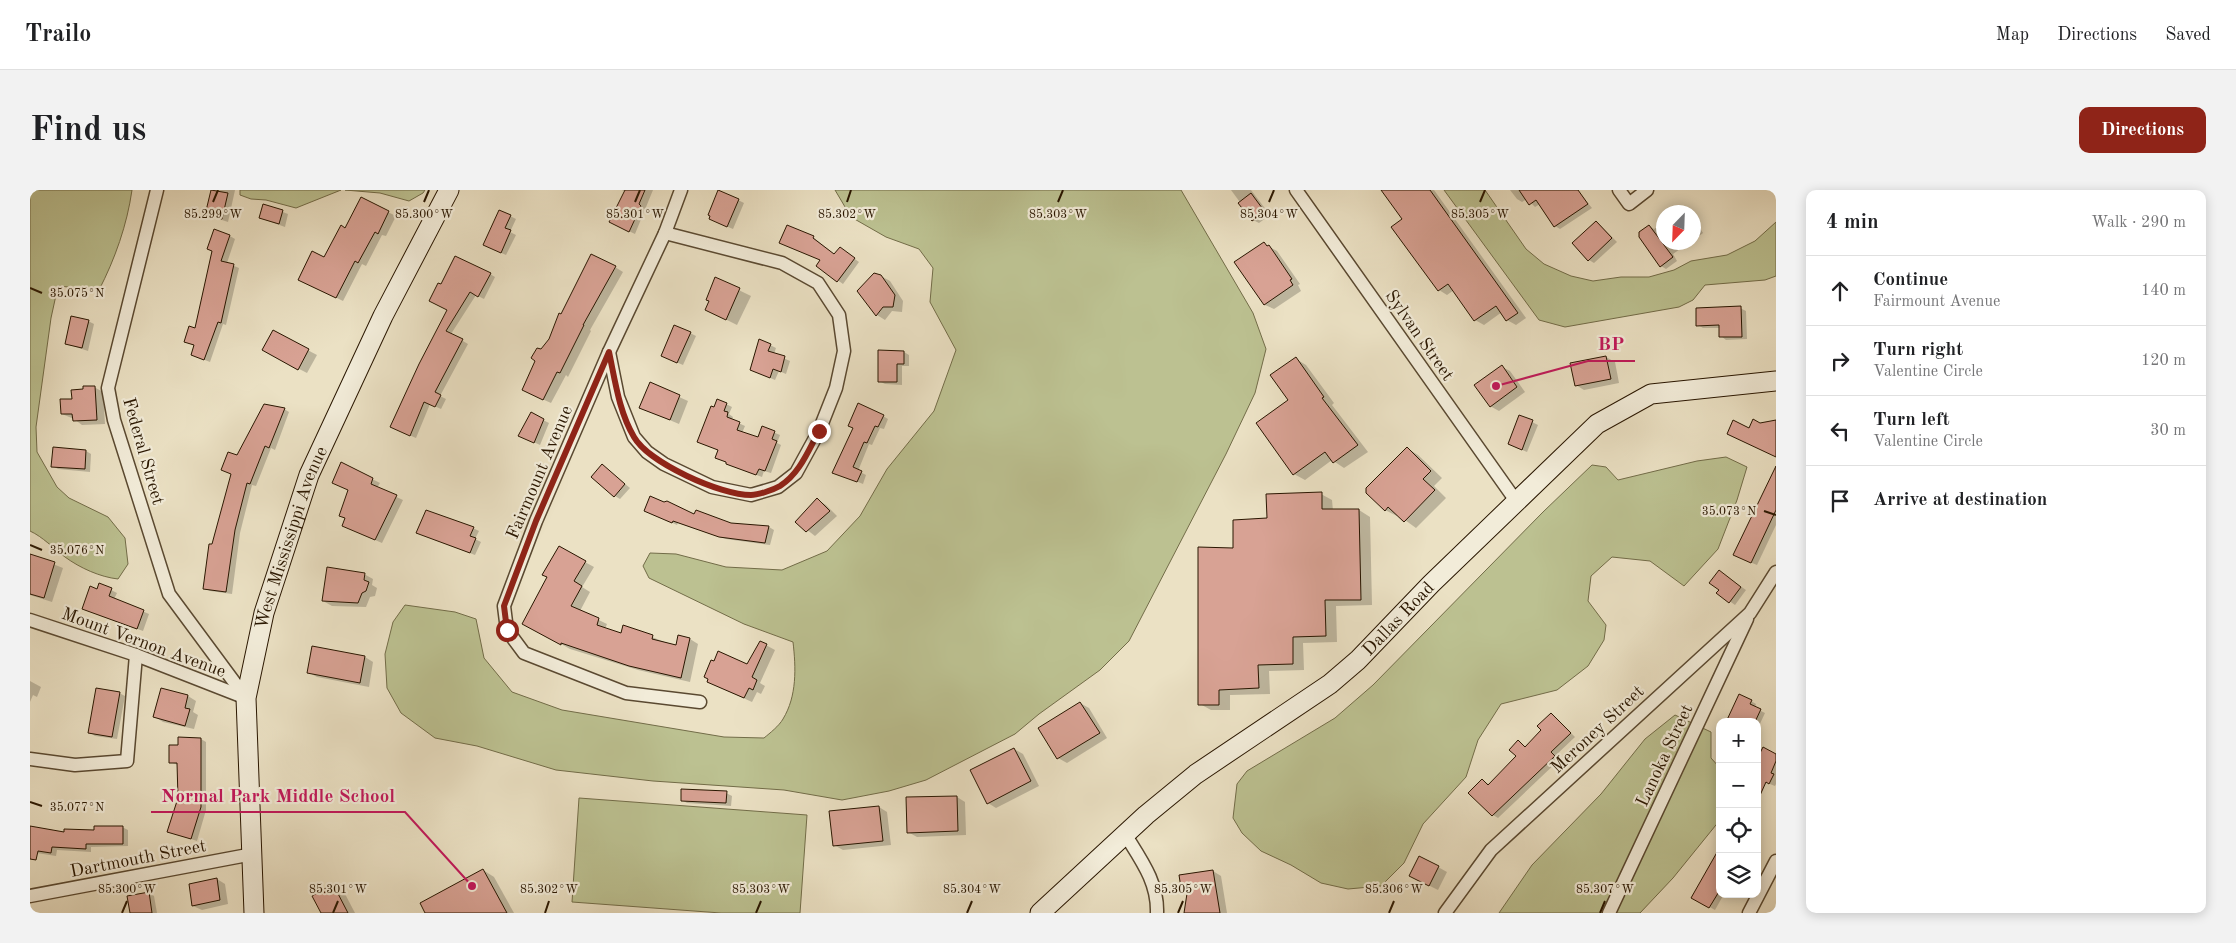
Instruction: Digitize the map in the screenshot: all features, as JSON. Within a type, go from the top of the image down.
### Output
[{"type":"street","name":"Federal Street","points":[[157,190],[108,388],[112,412],[169,594],[246,698]]},
{"type":"street","name":"West Mississippi Avenue","points":[[254,913],[246,698],[264,612],[309,475],[383,316],[449,190]]},
{"type":"street","name":"Fairmount Avenue","points":[[681,190],[665,233],[609,352],[536,521],[504,606],[507,630],[524,653],[626,693],[700,702]]},
{"type":"street","name":"Sylvan Street","points":[[1296,190],[1516,500]]},
{"type":"street","points":[[1619,190],[1629,204],[1647,190]]},
{"type":"street","points":[[609,352],[618,397],[634,437],[647,452],[664,464],[712,487],[751,495],[778,487],[796,473],[819,431],[836,388],[844,351],[839,315],[818,283],[782,263],[665,233]]},
{"type":"street","name":"Dallas Road","points":[[1040,913],[1125,834],[1196,774],[1330,684],[1358,660],[1516,500],[1597,424],[1651,394],[1776,381]]},
{"type":"street","name":"Meroney Street","points":[[1445,913],[1448,906],[1491,850],[1750,613],[1776,572]]},
{"type":"street","name":"Lanoka Street","points":[[1609,913],[1750,613]]},
{"type":"street","name":"Mount Vernon Avenue","points":[[30,620],[136,655],[246,698]]},
{"type":"street","points":[[30,759],[75,765],[127,761],[136,655]]},
{"type":"street","points":[[1125,834],[1150,875],[1158,898],[1157,913]]},
{"type":"street","name":"Dartmouth Street","points":[[30,896],[253,854]]},
{"type":"street","points":[[1749,913],[1775,866]]},
{"type":"green space","points":[[30,190],[132,190],[120,242],[99,290],[58,286],[51,318],[36,427],[37,452],[57,487],[69,498],[108,517],[125,538],[128,564],[118,579],[97,574],[77,565],[30,531]]},
{"type":"green space","points":[[240,190],[341,190],[296,208],[266,200],[251,199],[240,195]]},
{"type":"green space","points":[[345,190],[425,190],[409,201],[380,193]]},
{"type":"green space","points":[[835,190],[1181,190],[1253,313],[1266,349],[1255,393],[1226,454],[1129,641],[1100,670],[1039,714],[1015,734],[926,780],[889,791],[842,800],[784,790],[653,781],[556,770],[477,746],[435,738],[401,713],[387,688],[385,654],[393,622],[405,605],[455,612],[476,619],[484,658],[512,692],[562,710],[724,737],[764,738],[779,724],[788,710],[793,691],[795,662],[793,642],[744,624],[649,578],[643,566],[650,553],[676,554],[726,567],[782,570],[827,551],[860,516],[887,469],[934,411],[956,350],[930,302],[933,268],[919,249],[886,237],[851,217]]},
{"type":"green space","points":[[1444,190],[1485,190],[1526,249],[1544,264],[1571,276],[1593,281],[1621,277],[1649,277],[1674,270],[1691,261],[1727,255],[1755,241],[1776,222],[1776,276],[1765,280],[1705,285],[1693,300],[1679,307],[1565,327],[1539,320]]},
{"type":"green space","points":[[1726,457],[1747,467],[1737,500],[1718,549],[1684,586],[1650,561],[1612,557],[1591,576],[1588,601],[1606,625],[1604,640],[1588,666],[1557,690],[1501,704],[1478,740],[1466,777],[1423,824],[1404,863],[1381,886],[1348,889],[1321,883],[1291,865],[1261,851],[1242,833],[1233,818],[1237,784],[1247,771],[1335,718],[1373,685],[1543,512],[1592,465],[1606,467],[1618,480],[1697,461]]},
{"type":"green space","points":[[1675,715],[1711,732],[1711,758],[1716,764],[1716,825],[1673,878],[1640,913],[1499,913],[1532,865],[1601,794],[1645,739]]},
{"type":"green space","points":[[579,798],[807,815],[800,913],[721,913],[572,902]]},
{"type":"building","points":[[211,190],[228,193],[222,219],[205,215]]},
{"type":"building","points":[[625,190],[645,190],[639,204],[641,206],[629,232],[609,222]]},
{"type":"building","points":[[718,190],[739,199],[727,227],[709,219],[710,216],[708,215]]},
{"type":"building","points":[[1381,190],[1430,190],[1518,313],[1506,321],[1496,306],[1474,321],[1448,284],[1438,291],[1391,227],[1402,219]]},
{"type":"building","points":[[1519,190],[1578,190],[1588,204],[1554,227],[1536,200],[1529,205]]},
{"type":"building","points":[[1251,193],[1265,212],[1252,221],[1238,203]]},
{"type":"building","points":[[361,197],[389,211],[378,234],[375,232],[358,263],[355,261],[336,298],[298,280],[312,251],[324,257],[341,225],[345,228]]},
{"type":"building","points":[[263,204],[283,210],[279,224],[259,218]]},
{"type":"building","points":[[499,210],[511,215],[505,228],[511,230],[501,253],[483,245]]},
{"type":"building","points":[[1596,221],[1612,238],[1588,261],[1572,243]]},
{"type":"building","points":[[787,225],[814,236],[813,238],[834,254],[840,247],[855,258],[837,282],[816,266],[820,260],[779,243]]},
{"type":"building","points":[[1649,225],[1656,234],[1656,250],[1668,250],[1673,257],[1660,267],[1639,237],[1639,232]]},
{"type":"building","points":[[214,229],[230,235],[221,261],[234,264],[221,323],[218,322],[204,360],[191,355],[194,345],[184,342],[189,326],[195,328],[212,251],[207,249]]},
{"type":"building","points":[[1264,242],[1267,246],[1269,245],[1292,279],[1290,280],[1293,285],[1264,305],[1234,262]]},
{"type":"building","points":[[591,254],[616,266],[583,325],[560,373],[557,372],[543,400],[522,390],[535,361],[531,358],[537,348],[541,349],[549,339],[559,313],[561,314]]},
{"type":"building","points":[[455,256],[491,273],[478,297],[470,292],[446,331],[463,339],[435,392],[441,395],[435,407],[424,402],[410,436],[390,427],[419,364],[447,310],[429,301],[438,283],[441,284]]},
{"type":"building","points":[[874,273],[881,275],[895,295],[893,307],[883,307],[876,316],[857,291]]},
{"type":"building","points":[[715,277],[740,288],[726,320],[705,310],[709,301],[706,300]]},
{"type":"building","points":[[1741,306],[1742,337],[1719,337],[1719,325],[1696,326],[1696,308]]},
{"type":"building","points":[[71,316],[89,320],[82,348],[65,344]]},
{"type":"building","points":[[674,325],[691,332],[677,363],[661,356]]},
{"type":"building","points":[[273,330],[309,349],[298,370],[262,350]]},
{"type":"building","points":[[759,339],[771,344],[768,351],[785,356],[781,372],[773,369],[770,378],[750,370]]},
{"type":"building","points":[[878,350],[904,351],[904,364],[897,364],[897,382],[878,382]]},
{"type":"building","points":[[1606,356],[1611,379],[1575,386],[1570,363]]},
{"type":"building","points":[[1296,357],[1324,397],[1322,398],[1358,445],[1333,463],[1325,452],[1293,475],[1256,423],[1288,400],[1270,375]]},
{"type":"building","points":[[1502,365],[1517,387],[1490,407],[1474,385]]},
{"type":"building","points":[[650,382],[680,395],[670,420],[639,408]]},
{"type":"building","points":[[83,386],[95,386],[97,420],[73,421],[72,414],[61,414],[60,399],[72,399],[71,390],[83,389]]},
{"type":"building","points":[[717,399],[727,403],[724,411],[728,412],[727,417],[740,422],[737,430],[758,437],[762,426],[775,431],[772,439],[777,441],[765,471],[759,469],[756,475],[726,464],[726,462],[715,458],[718,450],[697,442],[711,406],[714,407]]},
{"type":"building","points":[[858,403],[884,415],[878,427],[875,426],[867,443],[864,442],[853,467],[862,471],[857,482],[832,473],[853,428],[848,426]]},
{"type":"building","points":[[264,404],[285,408],[269,448],[265,446],[250,484],[247,483],[235,530],[226,592],[203,589],[209,544],[212,544],[231,474],[221,470],[228,452],[237,455]]},
{"type":"building","points":[[531,412],[544,419],[534,443],[518,436]]},
{"type":"building","points":[[1519,415],[1533,420],[1522,450],[1508,444]]},
{"type":"building","points":[[1753,419],[1760,423],[1776,420],[1776,457],[1727,434],[1733,420],[1749,428]]},
{"type":"building","points":[[53,447],[86,450],[85,469],[51,467]]},
{"type":"building","points":[[1407,447],[1431,471],[1423,479],[1435,490],[1404,522],[1388,507],[1385,511],[1366,493],[1366,488]]},
{"type":"building","points":[[341,462],[373,478],[371,484],[397,495],[375,540],[342,526],[345,518],[339,516],[348,490],[332,483]]},
{"type":"building","points":[[602,464],[625,484],[614,497],[591,477]]},
{"type":"building","points":[[1776,466],[1776,510],[1751,563],[1733,555]]},
{"type":"building","points":[[1322,492],[1322,509],[1359,509],[1361,600],[1325,600],[1326,636],[1293,637],[1293,664],[1258,665],[1259,688],[1219,690],[1219,705],[1198,705],[1198,547],[1233,548],[1233,520],[1267,518],[1266,494]]},
{"type":"building","points":[[650,496],[664,502],[667,501],[694,514],[696,510],[731,523],[769,526],[765,543],[719,537],[673,521],[672,523],[644,511]]},
{"type":"building","points":[[817,498],[830,511],[806,532],[795,522]]},
{"type":"building","points":[[426,510],[474,527],[470,536],[476,538],[470,553],[416,533]]},
{"type":"building","points":[[559,546],[586,561],[574,581],[582,586],[571,606],[599,618],[597,625],[621,633],[623,625],[653,635],[652,639],[676,645],[678,635],[690,638],[681,678],[629,666],[561,643],[561,645],[522,624],[547,577],[542,575]]},
{"type":"building","points":[[30,554],[55,562],[44,598],[30,594]]},
{"type":"building","points":[[327,567],[365,573],[364,580],[369,582],[366,591],[362,593],[358,603],[322,601]]},
{"type":"building","points":[[1719,570],[1741,587],[1729,603],[1716,593],[1719,590],[1709,583]]},
{"type":"building","points":[[99,583],[112,588],[109,596],[144,610],[137,629],[82,609],[90,586],[97,589]]},
{"type":"building","points":[[760,641],[767,644],[752,677],[757,680],[753,690],[749,688],[744,698],[707,682],[708,679],[704,677],[711,660],[714,661],[718,651],[747,664]]},
{"type":"building","points":[[312,646],[365,656],[360,683],[307,673]]},
{"type":"building","points":[[96,688],[120,692],[112,737],[88,733]]},
{"type":"building","points":[[161,688],[188,695],[185,708],[190,709],[185,726],[153,717]]},
{"type":"building","points":[[1739,694],[1752,700],[1750,704],[1761,709],[1757,718],[1728,718]]},
{"type":"building","points":[[1080,702],[1100,733],[1057,759],[1038,728]]},
{"type":"building","points":[[1551,713],[1571,733],[1551,752],[1555,756],[1492,816],[1468,793],[1482,779],[1488,785],[1516,756],[1509,750],[1518,740],[1525,747],[1541,730],[1537,726]]},
{"type":"building","points":[[178,737],[201,738],[201,807],[191,839],[167,832],[178,798],[177,763],[169,763],[169,745],[178,745]]},
{"type":"building","points":[[1763,747],[1776,754],[1776,761],[1771,773],[1774,774],[1769,784],[1766,782],[1761,793],[1761,763]]},
{"type":"building","points":[[1014,748],[1031,781],[987,804],[970,770]]},
{"type":"building","points":[[681,789],[727,791],[726,803],[681,801]]},
{"type":"building","points":[[957,796],[958,831],[907,833],[906,797]]},
{"type":"building","points":[[879,806],[883,841],[833,846],[829,811]]},
{"type":"building","points":[[30,826],[64,832],[64,829],[94,830],[94,826],[123,826],[123,844],[86,844],[86,849],[52,847],[51,853],[38,851],[36,860],[30,859]]},
{"type":"building","points":[[1716,854],[1716,897],[1709,908],[1691,898]]},
{"type":"building","points":[[1419,856],[1439,866],[1429,886],[1409,876]]},
{"type":"building","points":[[483,869],[507,913],[425,913],[420,903]]},
{"type":"building","points":[[1213,870],[1220,913],[1184,913],[1188,887],[1181,888],[1179,875]]},
{"type":"building","points":[[217,878],[220,900],[192,906],[189,884]]},
{"type":"building","points":[[333,884],[348,913],[321,913],[312,896]]},
{"type":"building","points":[[149,892],[152,913],[130,913],[127,896]]},
{"type":"place","name":"BP","points":[[1496,386]]},
{"type":"place","name":"Normal Park Middle School","points":[[472,886]]},
{"type":"route","points":[[507,630],[504,606],[536,521],[609,352],[618,397],[634,437],[647,452],[664,464],[712,487],[751,495],[778,487],[796,473],[819,431]]}]
